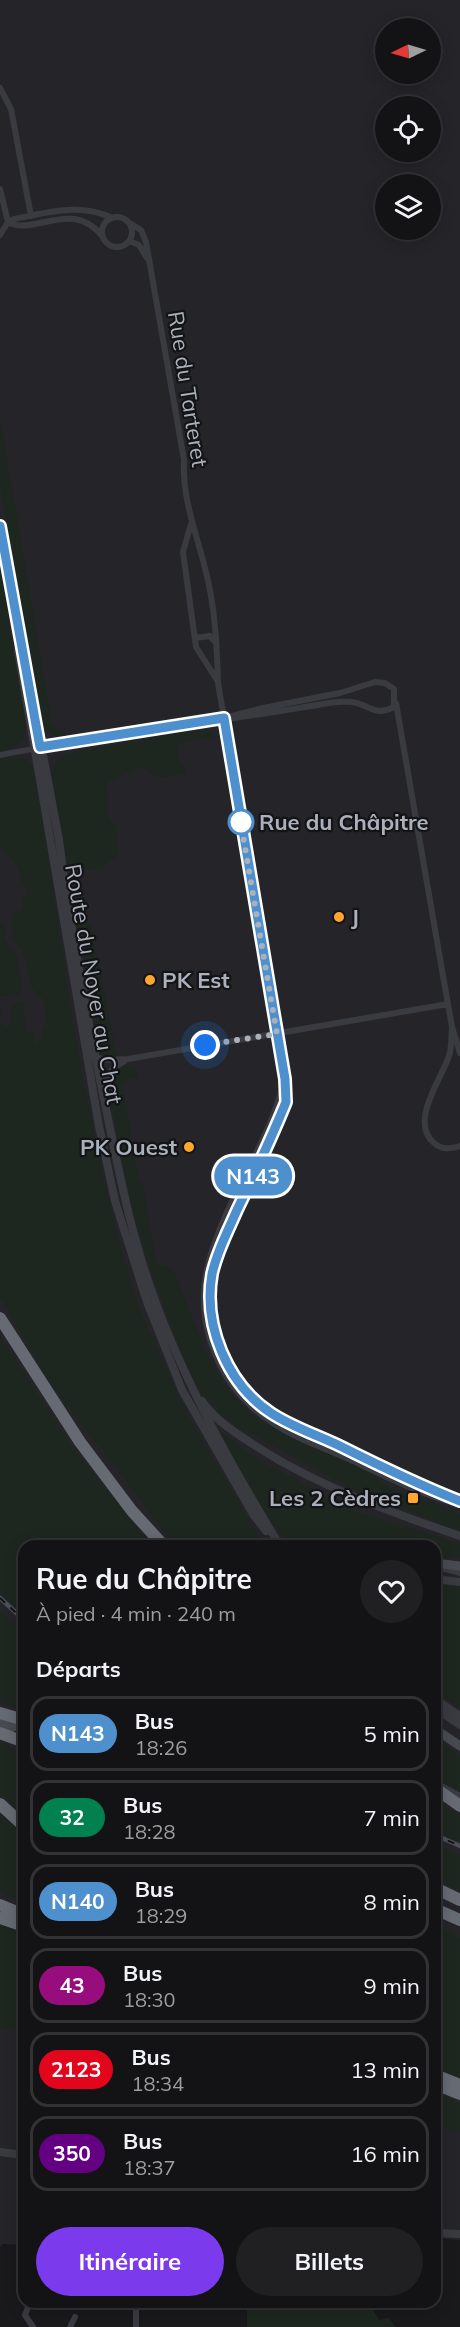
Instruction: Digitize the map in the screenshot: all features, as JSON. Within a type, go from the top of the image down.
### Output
[{"type":"highway","points":[[0,1318],[80,1442],[132,1511],[159,1540]]},
{"type":"highway","points":[[0,1713],[18,1719]]},
{"type":"highway","points":[[3,1734],[18,1740]]},
{"type":"highway","points":[[441,1791],[460,1806]]},
{"type":"highway","points":[[1,1805],[18,1821]]},
{"type":"highway","points":[[441,1891],[460,1900]]},
{"type":"highway","points":[[0,1905],[18,1912]]},
{"type":"highway","points":[[441,1912],[460,1920]]},
{"type":"highway","points":[[0,1918],[18,1924]]},
{"type":"highway","points":[[441,2077],[460,2085]]},
{"type":"highway","points":[[441,2086],[460,2094]]},
{"type":"main road","points":[[441,1564],[460,1566]]},
{"type":"main road","points":[[0,1724],[18,1716]]},
{"type":"main road","points":[[3,1734],[18,1725]]},
{"type":"main road","points":[[441,1733],[460,1746]]},
{"type":"street","points":[[0,88],[11,109],[31,216]]},
{"type":"street","points":[[0,189],[8,222],[15,226],[56,219],[83,220],[96,228],[112,246],[122,246],[129,241],[132,234],[128,222],[121,218],[112,218],[100,212],[73,208],[8,222],[0,235]]},
{"type":"street","points":[[104,237],[105,224],[112,218]]},
{"type":"street","name":"Rue du Tarteret","points":[[128,222],[141,230],[146,242],[184,460],[183,476],[191,524],[206,570],[217,643],[218,683],[285,1079],[286,1102],[222,1243],[212,1273],[211,1315],[220,1349],[242,1386],[270,1412],[386,1470],[460,1503]]},
{"type":"street","points":[[129,241],[139,245],[148,260]]},
{"type":"street","name":"Rue du Tarteret","points":[[191,524],[183,552],[196,647],[218,683]]},
{"type":"street","name":"Route du Noyer au Chat","points":[[0,526],[99,1126],[115,1201],[147,1302],[182,1390],[253,1514],[275,1540]]},
{"type":"street","points":[[195,638],[210,636],[217,643]]},
{"type":"street","points":[[224,718],[340,693],[375,681],[385,682],[394,689],[452,1027],[460,1053]]},
{"type":"street","points":[[0,755],[339,701],[353,702],[384,712],[394,707],[396,700]]},
{"type":"street","name":"Route du Noyer au Chat","points":[[38,748],[59,840],[64,884],[94,1058],[129,1221],[152,1291],[185,1375],[241,1480],[276,1540]]},
{"type":"street","points":[[87,1052],[94,1058],[108,1061],[128,1059],[448,1004]]},
{"type":"street","points":[[452,1027],[450,1054],[425,1111],[424,1124],[427,1136],[436,1145],[447,1149],[460,1146]]},
{"type":"street","points":[[103,1094],[108,1074],[114,1067],[128,1059]]},
{"type":"street","points":[[185,1375],[206,1406],[229,1428],[268,1454],[335,1489],[372,1505],[460,1536]]},
{"type":"street","points":[[441,1566],[460,1572]]},
{"type":"street","points":[[441,1580],[460,1582]]},
{"type":"street","points":[[441,1704],[460,1716]]},
{"type":"street","points":[[441,1712],[460,1725]]},
{"type":"street","points":[[441,1789],[460,1797]]},
{"type":"street","points":[[0,2152],[18,2154]]},
{"type":"street","points":[[441,2233],[460,2234]]},
{"type":"street","points":[[28,2308],[25,2314],[33,2327]]},
{"type":"street","points":[[136,2308],[136,2327]]},
{"type":"street","points":[[70,2327],[75,2317]]},
{"type":"shaded area","points":[[0,0],[460,0],[460,2240],[441,2238],[441,1540],[18,1540],[18,2245],[3,2244],[0,2247]]},
{"type":"shaded area","points":[[0,417],[51,721],[55,728],[65,731],[66,738],[52,734],[42,724],[0,486]]},
{"type":"shaded area","points":[[0,566],[26,724],[22,740],[11,749],[0,752]]},
{"type":"shaded area","points":[[196,730],[209,731],[215,736],[176,744],[180,765],[185,767],[186,773],[162,777],[153,775],[141,767],[106,783],[109,819],[116,826],[118,854],[101,868],[74,872],[76,885],[83,885],[84,890],[76,892],[72,889],[51,771],[56,764],[64,756],[76,751]]},
{"type":"shaded area","points":[[10,757],[26,759],[35,768],[79,1057],[104,1179],[140,1310],[192,1422],[262,1540],[170,1540],[50,1383],[0,1296],[0,1024],[8,1027],[11,1004],[23,1002],[27,1033],[35,1033],[35,1044],[42,1037],[42,1026],[47,1025],[43,999],[33,989],[25,957],[12,939],[13,915],[23,909],[22,898],[28,896],[17,866],[0,846],[0,760]]},
{"type":"shaded area","points":[[83,897],[87,904],[78,905],[82,924],[91,922],[114,1044],[119,1057],[97,1055],[94,1036],[95,976],[77,929],[72,903],[74,898]]},
{"type":"shaded area","points":[[0,924],[5,926],[5,940],[16,955],[23,987],[18,995],[0,996]]},
{"type":"shaded area","points":[[126,1066],[135,1069],[139,1078],[128,1079],[123,1085],[157,1266],[165,1265],[175,1273],[199,1335],[232,1394],[247,1410],[278,1430],[373,1473],[383,1484],[419,1501],[430,1501],[460,1514],[460,1531],[357,1491],[253,1435],[255,1433],[250,1436],[221,1415],[200,1391],[188,1369],[149,1266],[134,1218],[107,1084],[114,1073]]},
{"type":"shaded area","points":[[0,1336],[73,1448],[147,1540],[18,1540],[18,1609],[0,1594]]},
{"type":"shaded area","points":[[217,1429],[255,1458],[353,1510],[460,1544],[460,1558],[441,1558],[441,1540],[285,1540],[259,1505]]},
{"type":"shaded area","points":[[441,1583],[460,1585],[460,1708],[441,1696]]},
{"type":"shaded area","points":[[0,1611],[18,1627],[18,1708],[0,1702]]},
{"type":"shaded area","points":[[441,1742],[460,1756],[460,1793],[441,1781]]},
{"type":"shaded area","points":[[0,1743],[18,1750],[18,1810],[0,1793]]},
{"type":"shaded area","points":[[441,1804],[460,1817],[460,1842],[441,1834]]},
{"type":"shaded area","points":[[0,1812],[18,1828],[18,1900],[0,1892]]},
{"type":"shaded area","points":[[441,1848],[460,1856],[460,1890],[441,1881]]},
{"type":"shaded area","points":[[0,1923],[18,1929],[18,2029],[0,2029]]},
{"type":"shaded area","points":[[441,1929],[460,1938],[460,2078],[441,2070]]},
{"type":"shaded area","points":[[441,2096],[460,2104],[460,2133],[441,2126]]},
{"type":"shaded area","points":[[247,2308],[372,2308],[379,2320],[388,2318],[396,2327],[247,2327]]},
{"type":"railway","points":[[0,1598],[18,1614]]},
{"type":"railway","points":[[441,1838],[460,1846]]},
{"type":"bus line","name":"N143","points":[[0,526],[40,747],[224,718],[285,1079],[286,1102],[222,1243],[212,1273],[211,1315],[226,1362],[255,1401],[285,1421],[386,1470],[460,1501]]},
{"type":"place","name":"Rue du Châpitre","points":[[241,822]]},
{"type":"place","name":"J","points":[[339,917]]},
{"type":"place","name":"PK Est","points":[[150,980]]},
{"type":"place","name":"PK Ouest","points":[[189,1147]]},
{"type":"place","name":"Les 2 Cèdres","points":[[413,1498]]},
{"type":"route","points":[[205,1045],[277,1034],[240,818],[241,822]]}]
